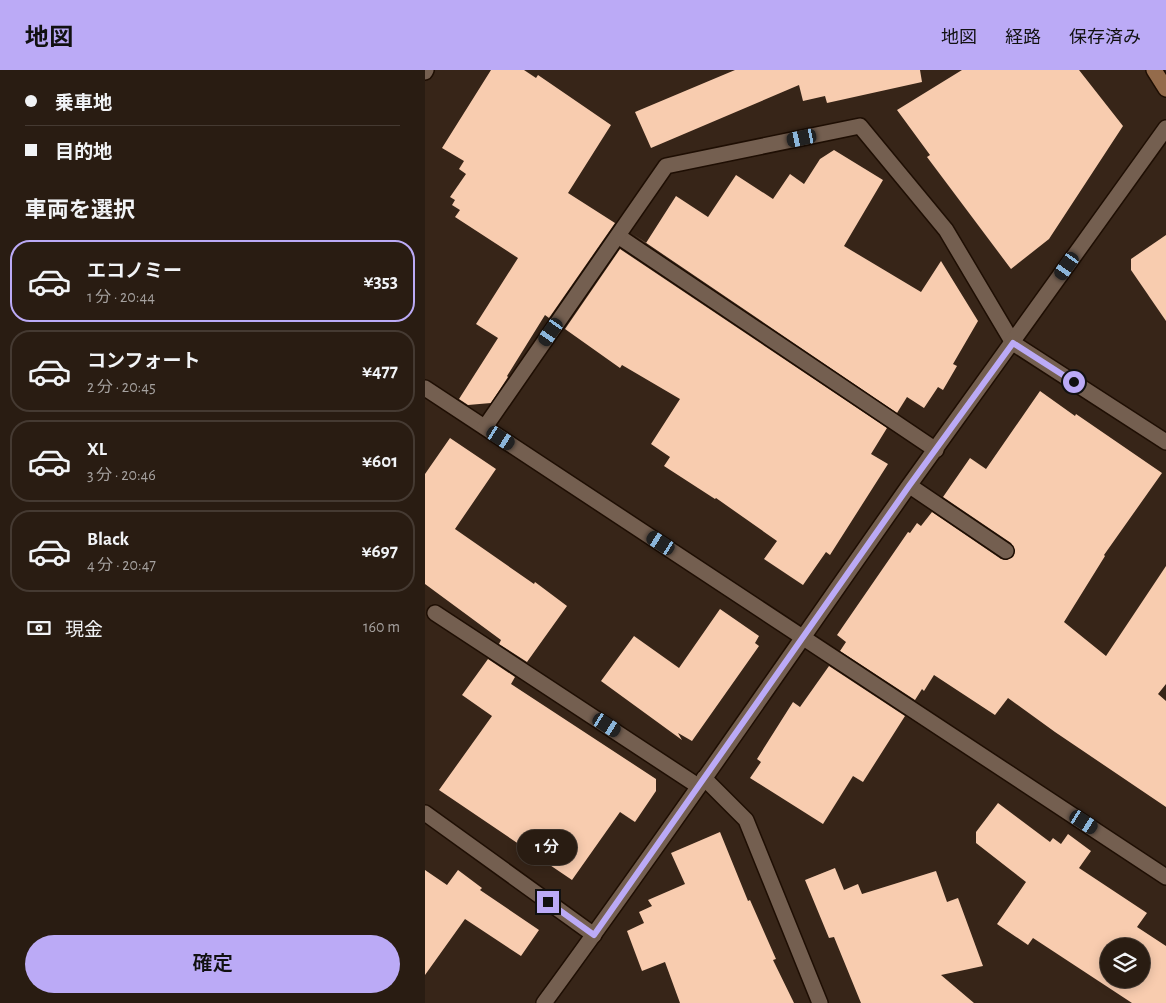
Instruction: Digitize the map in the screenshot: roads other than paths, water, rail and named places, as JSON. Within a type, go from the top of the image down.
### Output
[{"type":"main road","points":[[1154,70],[1166,89]]},
{"type":"street","points":[[485,427],[666,166],[860,126],[946,230],[1013,343],[1166,442]]},
{"type":"street","points":[[544,1003],[804,638],[909,486],[1166,128]]},
{"type":"street","points":[[618,236],[936,450]]},
{"type":"street","points":[[425,388],[1166,877]]},
{"type":"street","points":[[909,486],[1006,551]]},
{"type":"street","points":[[435,613],[701,782],[746,820],[820,1003]]},
{"type":"street","points":[[425,813],[594,935]]}]
